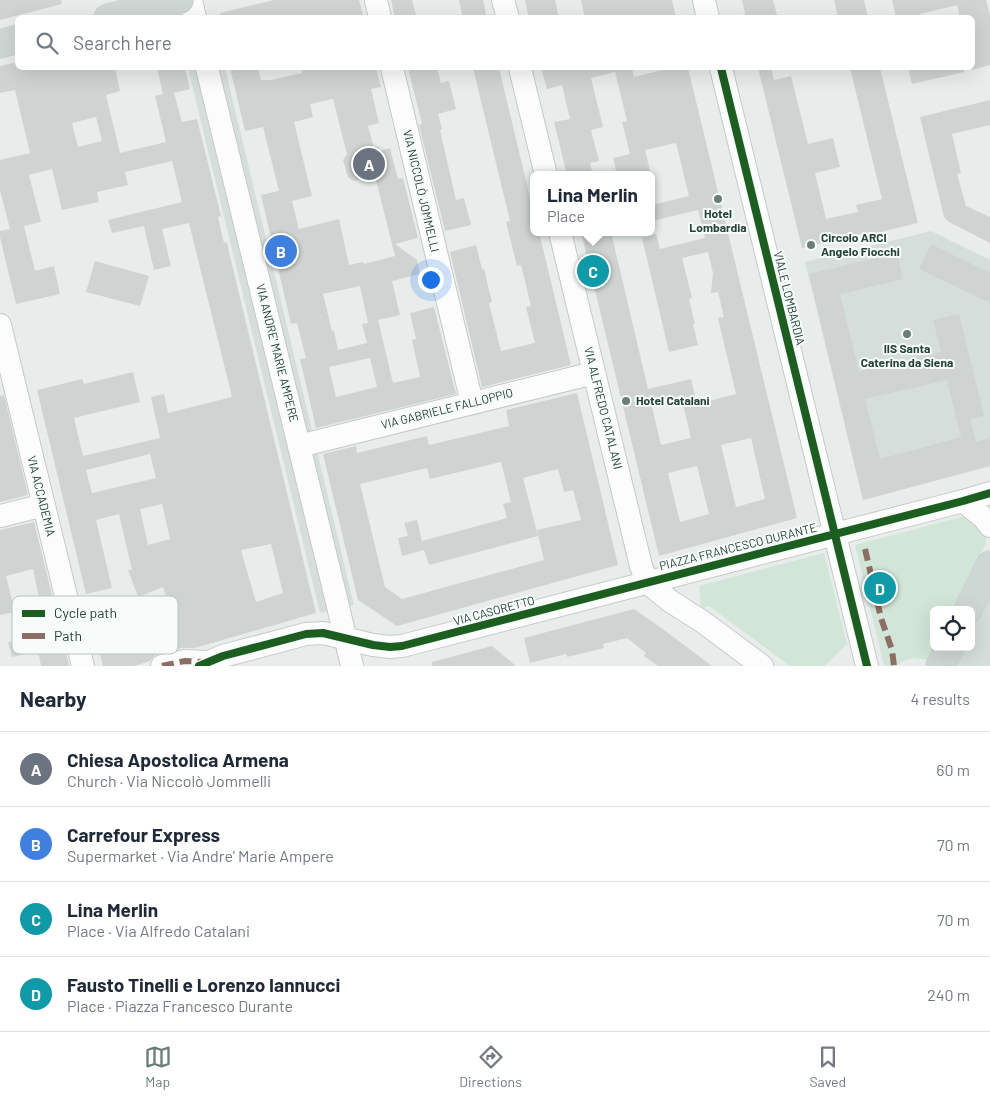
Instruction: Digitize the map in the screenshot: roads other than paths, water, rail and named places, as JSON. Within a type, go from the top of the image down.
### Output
[{"type":"main road","points":[[120,15],[180,0]]},
{"type":"main road","points":[[0,44],[15,40]]},
{"type":"main road","points":[[970,606],[990,565]]},
{"type":"main road","points":[[940,666],[948,651]]},
{"type":"street","points":[[191,0],[194,15]]},
{"type":"street","points":[[376,0],[379,15]]},
{"type":"street","points":[[503,0],[507,15]]},
{"type":"street","points":[[704,0],[707,15]]},
{"type":"street","name":"VIA ANDRE' MARIE AMPERE","points":[[207,70],[352,666]]},
{"type":"street","name":"VIA NICCOLÒ JOMMELLI","points":[[392,70],[472,403]]},
{"type":"street","points":[[520,70],[545,171]]},
{"type":"street","name":"VIALE LOMBARDIA","points":[[721,70],[835,534]]},
{"type":"street","name":"VIA ALFREDO CATALANI","points":[[561,236],[641,566],[647,582]]},
{"type":"street","name":"VIA ACCADEMIA","points":[[0,325],[66,596]]},
{"type":"street","name":"VIA GABRIELE FALLOPPIO","points":[[300,446],[594,373]]},
{"type":"street","name":"PIAZZA FRANCESCO DURANTE","points":[[647,582],[990,493]]},
{"type":"street","points":[[963,501],[984,518],[990,526]]},
{"type":"street","points":[[0,516],[44,505]]},
{"type":"street","name":"PIAZZA FRANCESCO DURANTE","points":[[835,534],[867,666]]},
{"type":"street","points":[[647,582],[670,601],[762,666]]},
{"type":"street","name":"VIA CASORETTO","points":[[162,666],[185,661],[203,664],[283,639],[306,634],[322,633],[373,645],[402,646],[647,582]]},
{"type":"place","name":"Chiesa Apostolica Armena","points":[[369,164]]},
{"type":"place","name":"Hotel Lombardia","points":[[718,199]]},
{"type":"place","name":"Circolo ARCI Angelo Fiocchi","points":[[811,245]]},
{"type":"place","name":"Carrefour Express","points":[[281,251]]},
{"type":"place","name":"Lina Merlin","points":[[593,271]]},
{"type":"place","name":"IIS Santa Caterina da Siena","points":[[907,334]]},
{"type":"place","name":"Hotel Catalani","points":[[626,401]]},
{"type":"place","name":"Fausto Tinelli e Lorenzo Iannucci","points":[[880,588]]}]
